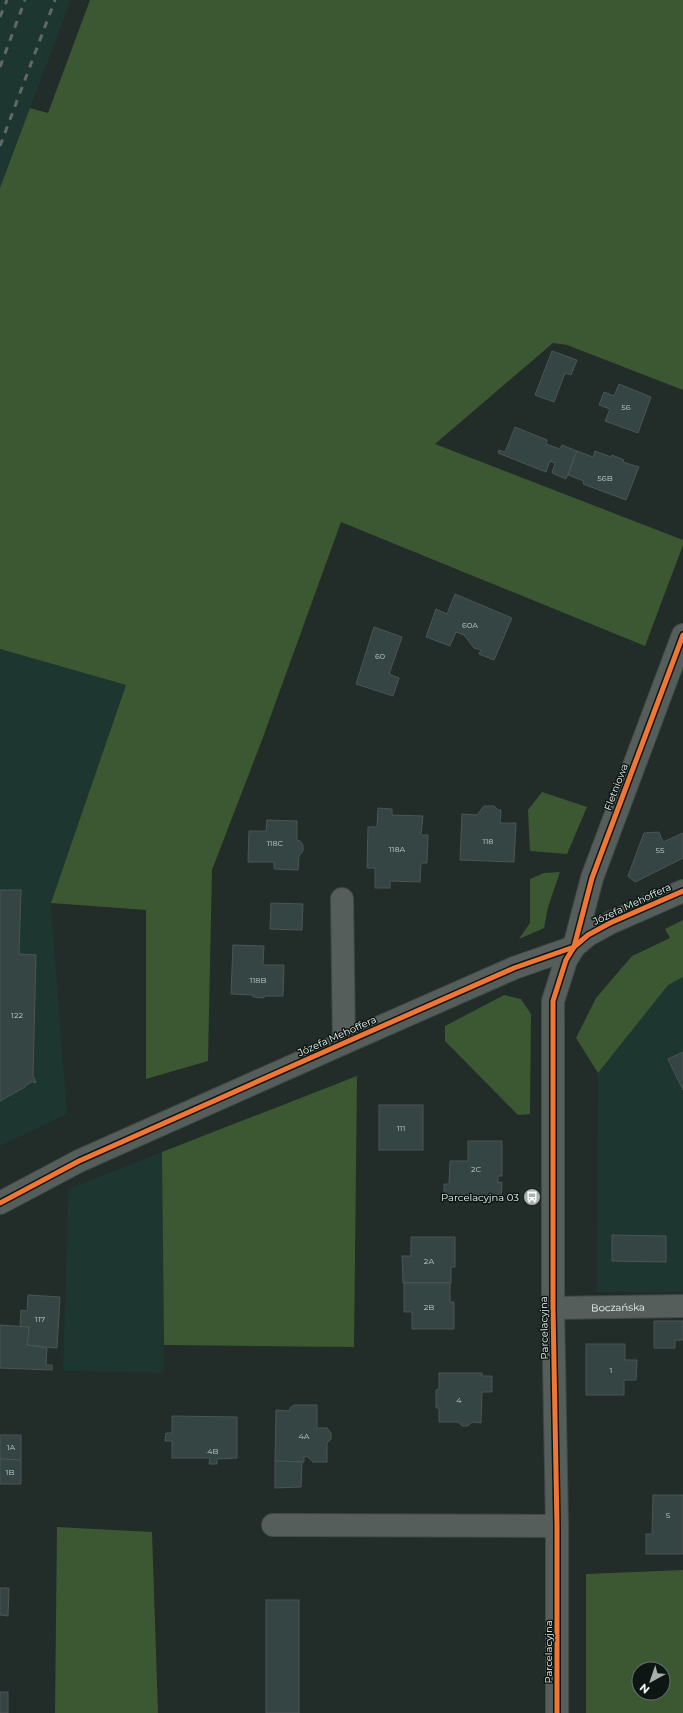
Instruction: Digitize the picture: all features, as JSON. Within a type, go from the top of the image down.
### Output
[{"type":"street","name":"Fletniowa","points":[[574,947],[592,878],[683,635]]},
{"type":"street","name":"Józefa Mehoffera","points":[[0,1203],[79,1161],[514,968],[574,947],[588,935],[683,890]]},
{"type":"street","points":[[342,899],[344,1043]]},
{"type":"street","name":"Parcelacyjna","points":[[557,1713],[557,1526],[553,1308],[553,1001],[566,960],[574,947]]},
{"type":"street","name":"Boczańska","points":[[553,1308],[683,1306]]},
{"type":"street","points":[[273,1525],[557,1526]]},
{"type":"shaded area","points":[[0,0],[71,0],[0,188]]},
{"type":"shaded area","points":[[0,649],[126,685],[51,903],[67,1114],[0,1146]]},
{"type":"shaded area","points":[[683,977],[683,1292],[597,1292],[598,1073],[668,984]]},
{"type":"shaded area","points":[[162,1152],[164,1373],[63,1371],[68,1189]]},
{"type":"green space","points":[[90,0],[683,0],[683,390],[567,345],[553,343],[435,444],[683,540],[683,545],[645,646],[341,522],[262,740],[212,870],[208,1061],[146,1079],[146,910],[51,903],[126,685],[0,649],[0,188],[30,108],[48,113]]},
{"type":"green space","points":[[542,792],[587,807],[567,854],[530,851],[528,810]]},
{"type":"green space","points":[[560,872],[548,907],[544,928],[519,939],[530,923],[530,879],[544,873]]},
{"type":"green space","points":[[683,920],[683,977],[668,985],[598,1073],[576,1038],[596,998],[632,956],[670,938],[665,929]]},
{"type":"green space","points":[[504,995],[521,999],[531,1014],[530,1114],[518,1115],[445,1041],[445,1026]]},
{"type":"green space","points":[[357,1076],[354,1347],[164,1345],[162,1152]]},
{"type":"green space","points":[[57,1527],[152,1532],[158,1713],[55,1713]]},
{"type":"green space","points":[[683,1570],[683,1713],[586,1713],[586,1574]]},
{"type":"building","points":[[552,351],[577,360],[571,375],[565,373],[554,402],[535,395]]},
{"type":"building","points":[[619,384],[651,397],[638,433],[605,421],[610,409],[599,405],[604,392],[614,396]]},
{"type":"building","points":[[515,427],[547,440],[546,444],[560,449],[562,445],[577,451],[566,479],[552,473],[555,463],[550,461],[546,472],[498,453],[499,450],[505,452]]},
{"type":"building","points":[[577,451],[593,457],[595,451],[611,457],[612,455],[624,460],[623,462],[639,467],[626,500],[583,484],[584,481],[568,475]]},
{"type":"building","points":[[455,594],[512,618],[494,660],[479,654],[481,650],[474,648],[464,635],[456,632],[450,646],[426,637],[436,609],[447,614]]},
{"type":"building","points":[[374,627],[402,637],[389,674],[399,678],[393,696],[356,684]]},
{"type":"building","points":[[484,806],[494,806],[498,810],[501,810],[500,823],[516,823],[514,862],[460,860],[462,814],[477,815]]},
{"type":"building","points":[[378,808],[392,809],[392,815],[423,816],[421,835],[428,835],[427,863],[421,863],[420,882],[390,881],[390,888],[375,888],[375,868],[367,868],[368,827],[377,827]]},
{"type":"building","points":[[267,820],[297,821],[297,840],[303,845],[303,851],[299,856],[298,870],[274,869],[274,862],[248,862],[249,831],[266,831]]},
{"type":"building","points":[[659,832],[663,842],[683,833],[683,858],[635,882],[628,876],[644,833]]},
{"type":"building","points":[[0,890],[21,890],[19,954],[36,955],[33,1076],[36,1082],[34,1083],[33,1081],[0,1101]]},
{"type":"building","points":[[271,903],[303,904],[302,930],[270,929]]},
{"type":"building","points":[[233,945],[264,946],[263,965],[284,965],[283,996],[264,996],[264,998],[253,997],[253,995],[231,994]]},
{"type":"building","points":[[683,1052],[683,1090],[668,1059]]},
{"type":"building","points":[[379,1105],[423,1105],[423,1150],[379,1150]]},
{"type":"building","points":[[468,1141],[502,1141],[502,1176],[498,1176],[498,1183],[502,1182],[501,1199],[444,1198],[444,1184],[449,1184],[450,1161],[468,1161]]},
{"type":"building","points":[[612,1235],[666,1236],[666,1262],[612,1261]]},
{"type":"building","points":[[411,1237],[455,1237],[455,1267],[451,1267],[451,1283],[403,1283],[402,1256],[411,1256]]},
{"type":"building","points":[[404,1283],[450,1283],[450,1302],[454,1302],[454,1329],[412,1329],[412,1312],[404,1312]]},
{"type":"building","points":[[28,1295],[60,1297],[57,1348],[27,1345],[29,1327],[20,1327],[21,1310],[27,1311]]},
{"type":"building","points":[[654,1321],[683,1321],[683,1340],[675,1340],[675,1348],[654,1348]]},
{"type":"building","points":[[0,1325],[29,1327],[27,1345],[47,1348],[46,1365],[52,1365],[52,1370],[0,1368]]},
{"type":"building","points":[[586,1344],[625,1344],[625,1360],[637,1360],[636,1380],[624,1380],[624,1395],[586,1395]]},
{"type":"building","points":[[439,1373],[482,1373],[482,1376],[492,1376],[492,1392],[482,1392],[481,1423],[472,1422],[468,1426],[462,1426],[458,1422],[439,1422],[439,1408],[436,1408],[436,1390],[439,1389]]},
{"type":"building","points":[[294,1405],[317,1405],[317,1428],[327,1428],[331,1433],[331,1439],[327,1443],[327,1462],[313,1462],[308,1457],[304,1456],[304,1462],[275,1461],[276,1410],[290,1411],[290,1408]]},
{"type":"building","points":[[172,1416],[237,1417],[237,1458],[217,1459],[217,1464],[209,1464],[210,1458],[172,1458],[172,1441],[165,1441],[166,1433],[172,1433]]},
{"type":"building","points":[[0,1435],[21,1435],[21,1460],[0,1459]]},
{"type":"building","points":[[0,1459],[21,1460],[21,1484],[0,1484]]},
{"type":"building","points":[[275,1461],[302,1462],[301,1487],[275,1488]]},
{"type":"building","points":[[653,1495],[683,1495],[683,1554],[646,1554],[646,1534],[652,1534]]},
{"type":"building","points":[[0,1588],[9,1588],[8,1616],[0,1615]]},
{"type":"building","points":[[266,1600],[299,1600],[299,1713],[266,1713]]},
{"type":"building","points":[[0,1692],[8,1692],[8,1713],[0,1713]]},
{"type":"railway","points":[[0,17],[7,0]]},
{"type":"railway","points":[[0,67],[25,0]]},
{"type":"railway","points":[[0,146],[55,0]]},
{"type":"cycle path","points":[[557,1713],[557,1526],[553,1308],[553,1001],[566,960],[574,947],[592,878],[683,635]]},
{"type":"cycle path","points":[[0,1203],[79,1161],[514,968],[574,947],[588,935],[610,923],[683,891]]},
{"type":"place","name":"Parcelacyjna 03","points":[[532,1197]]}]
